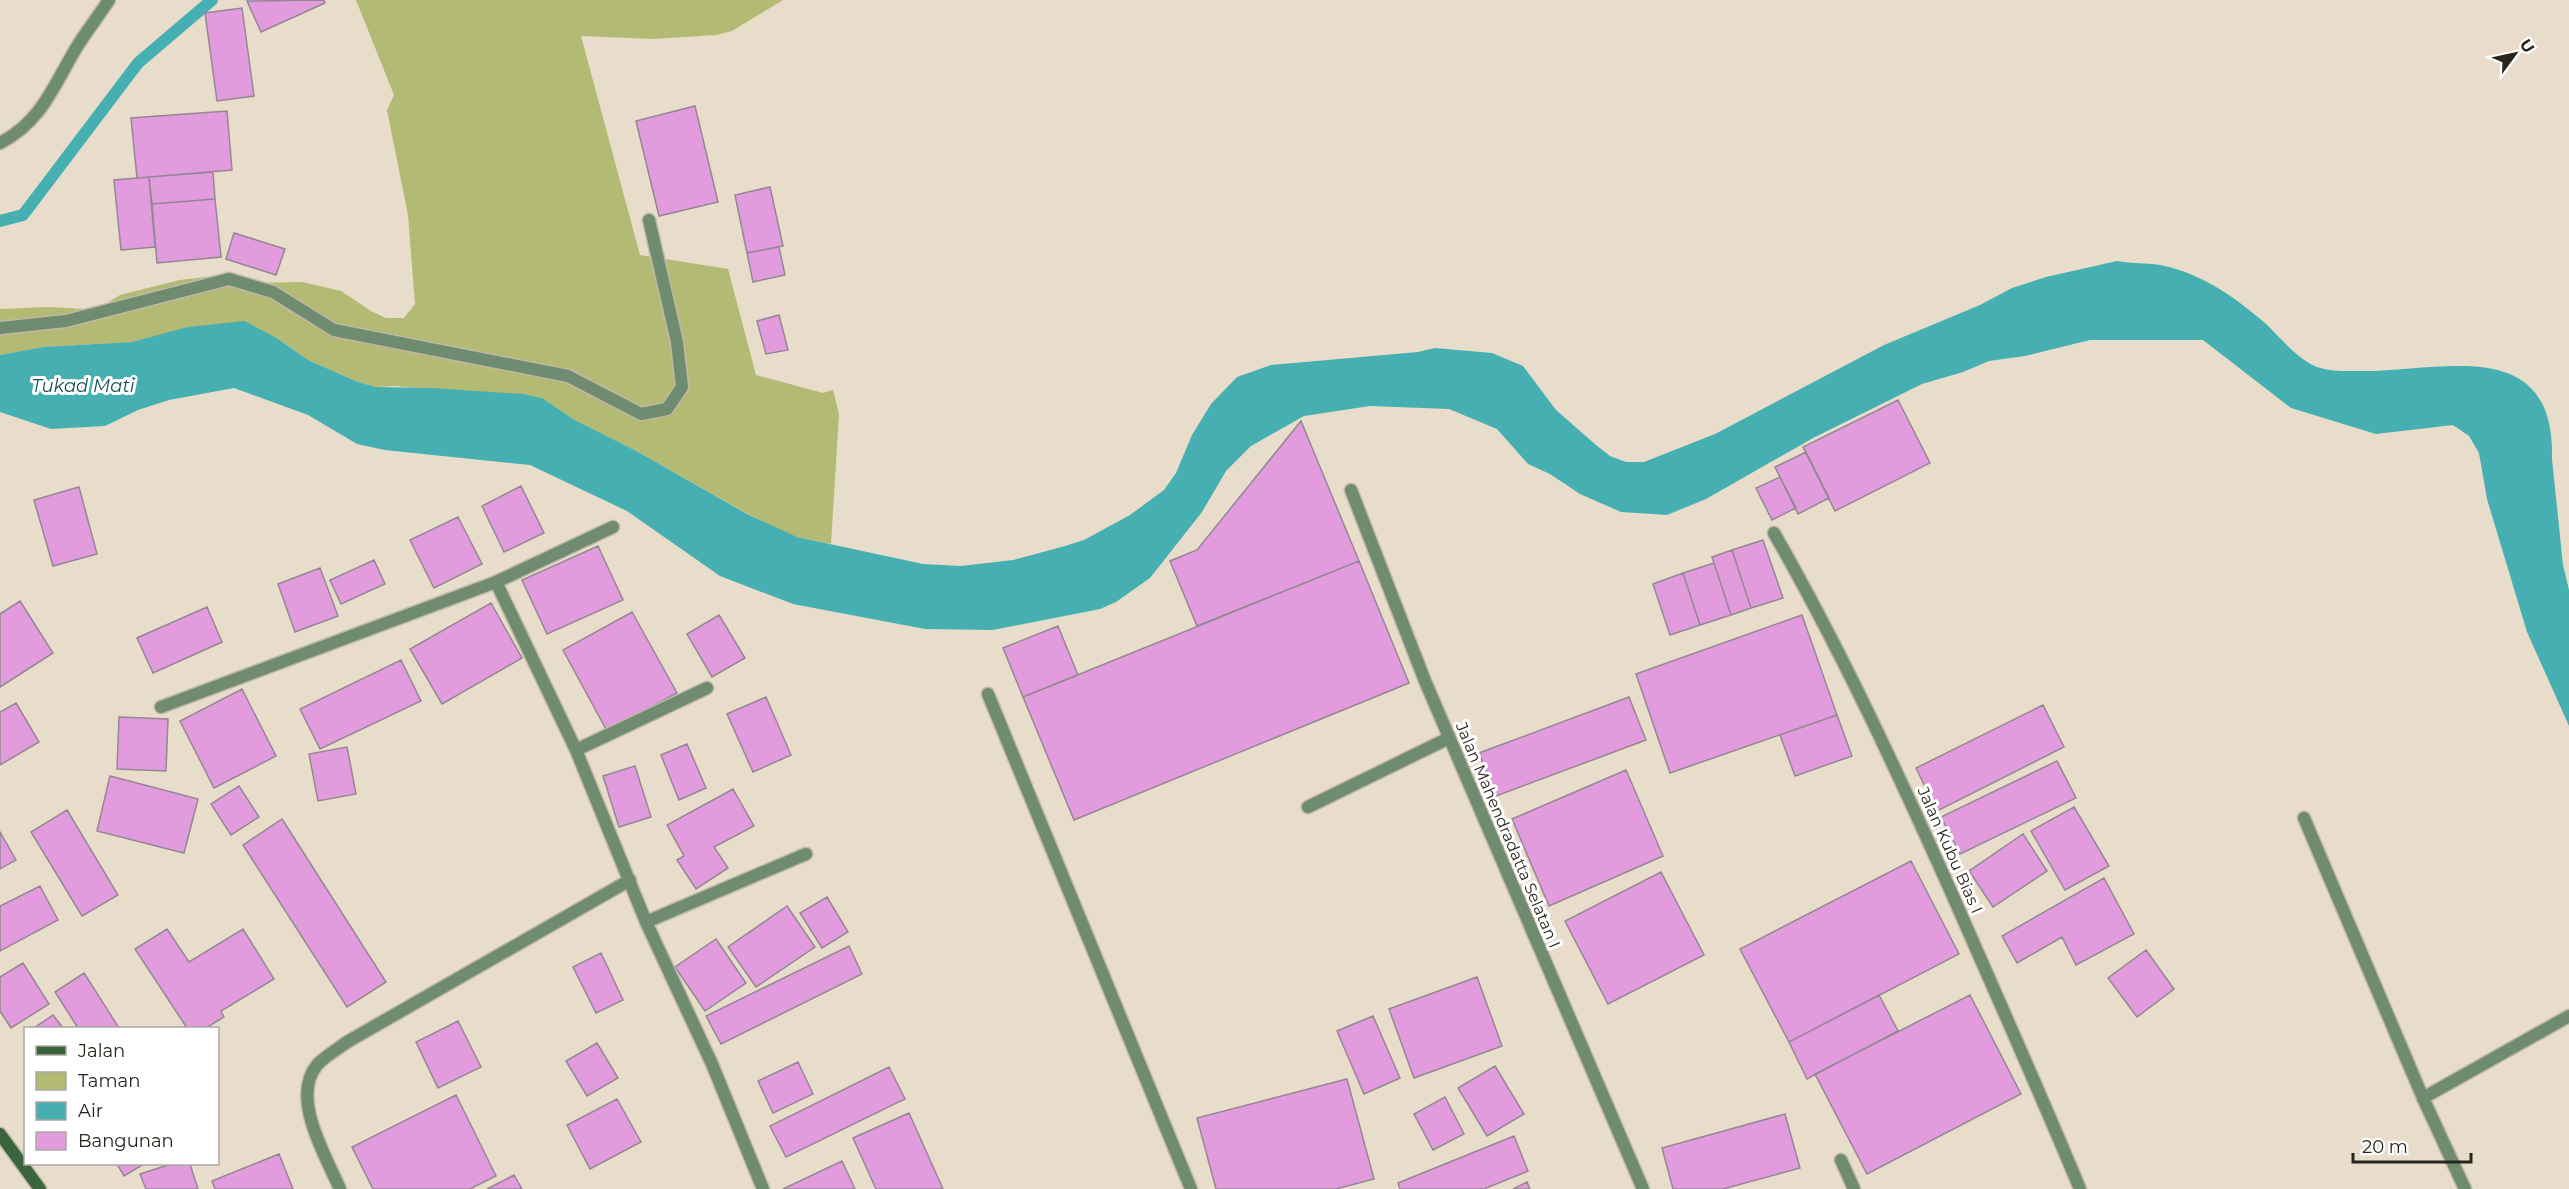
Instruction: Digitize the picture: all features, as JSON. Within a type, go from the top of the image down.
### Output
[{"type":"main road","points":[[0,1134],[40,1189]]},
{"type":"street","points":[[0,143],[26,126],[43,107],[76,49],[109,0]]},
{"type":"street","points":[[0,328],[66,321],[229,279],[273,292],[334,330],[568,376],[641,414],[667,409],[682,387],[677,342],[649,220]]},
{"type":"street","name":"Jalan Mahendradatta Selatan I","points":[[1351,490],[1449,738],[1643,1189]]},
{"type":"street","points":[[161,707],[496,582],[614,527]]},
{"type":"street","name":"Jalan Kubu Bias I","points":[[1774,533],[1818,609],[1892,762],[2036,1084],[2080,1189]]},
{"type":"street","points":[[496,582],[576,750],[646,922],[712,1064],[763,1189]]},
{"type":"street","points":[[576,750],[707,688]]},
{"type":"street","points":[[988,694],[1191,1189]]},
{"type":"street","points":[[1308,807],[1449,738]]},
{"type":"street","points":[[2304,818],[2465,1189]]},
{"type":"street","points":[[646,922],[806,854]]},
{"type":"street","points":[[340,1189],[310,1119],[307,1096],[310,1078],[318,1065],[347,1042],[630,880]]},
{"type":"street","points":[[2424,1098],[2569,1016]]},
{"type":"street","points":[[1841,1160],[1854,1189]]},
{"type":"green space","points":[[356,0],[783,0],[732,31],[716,35],[654,39],[581,36],[640,255],[728,269],[756,375],[823,393],[833,390],[839,414],[831,544],[797,537],[771,527],[638,452],[573,419],[541,398],[395,386],[376,387],[358,382],[308,360],[278,339],[170,333],[132,342],[43,347],[0,355],[0,309],[49,307],[85,309],[104,305],[120,295],[180,280],[215,276],[250,283],[302,282],[341,291],[386,318],[404,318],[415,304],[408,215],[387,110],[394,95]]},
{"type":"water","name":"Tukad Mati","points":[[2117,261],[2169,267],[2213,285],[2253,313],[2296,353],[2317,367],[2345,371],[2459,366],[2489,368],[2515,376],[2535,393],[2548,419],[2563,565],[2569,590],[2569,726],[2527,632],[2487,499],[2479,453],[2469,436],[2453,425],[2376,434],[2291,408],[2203,340],[2090,340],[2025,356],[1989,361],[1963,372],[1922,384],[1813,438],[1706,499],[1667,515],[1621,512],[1580,494],[1550,474],[1528,464],[1497,429],[1449,409],[1370,406],[1304,416],[1251,446],[1226,471],[1202,512],[1150,578],[1116,602],[1100,609],[993,630],[925,629],[793,604],[720,576],[627,511],[530,465],[385,450],[357,444],[308,415],[234,388],[169,400],[138,410],[105,426],[51,429],[0,412],[0,355],[43,347],[132,342],[188,327],[245,321],[278,339],[308,360],[358,382],[376,387],[523,394],[542,398],[573,419],[638,452],[749,515],[797,537],[923,564],[961,566],[1013,560],[1065,546],[1084,540],[1130,515],[1164,490],[1176,473],[1192,435],[1211,404],[1237,377],[1271,365],[1418,352],[1435,348],[1492,353],[1523,366],[1556,410],[1610,456],[1626,462],[1644,462],[1715,434],[1884,345],[1980,305],[2012,288],[2046,277]]},
{"type":"building","points":[[324,0],[325,3],[261,32],[247,1]]},
{"type":"building","points":[[242,8],[254,96],[217,101],[205,13]]},
{"type":"building","points":[[695,106],[718,202],[659,216],[636,121]]},
{"type":"building","points":[[227,111],[232,170],[137,178],[131,118]]},
{"type":"building","points":[[213,172],[215,199],[152,204],[149,177]]},
{"type":"building","points":[[149,177],[155,247],[121,250],[114,180]]},
{"type":"building","points":[[770,187],[783,246],[747,253],[735,195]]},
{"type":"building","points":[[215,199],[221,257],[157,263],[152,204]]},
{"type":"building","points":[[234,233],[285,249],[276,275],[226,259]]},
{"type":"building","points":[[779,247],[785,275],[753,282],[747,253]]},
{"type":"building","points":[[779,315],[788,350],[766,354],[757,321]]},
{"type":"building","points":[[1898,400],[1930,463],[1835,511],[1803,447]]},
{"type":"building","points":[[1301,421],[1359,561],[1197,626],[1170,561],[1197,550]]},
{"type":"building","points":[[1806,452],[1829,498],[1798,514],[1775,467]]},
{"type":"building","points":[[1780,477],[1796,508],[1772,520],[1756,488]]},
{"type":"building","points":[[521,486],[544,533],[504,552],[482,506]]},
{"type":"building","points":[[79,487],[97,554],[53,566],[34,500]]},
{"type":"building","points":[[458,517],[482,564],[434,588],[410,540]]},
{"type":"building","points":[[1763,540],[1783,598],[1751,608],[1732,550]]},
{"type":"building","points":[[598,546],[623,600],[547,634],[522,580]]},
{"type":"building","points":[[1732,550],[1751,608],[1731,615],[1712,557]]},
{"type":"building","points":[[374,560],[385,584],[341,604],[330,580]]},
{"type":"building","points":[[1359,561],[1409,683],[1074,820],[1023,697]]},
{"type":"building","points":[[1714,563],[1731,615],[1700,625],[1683,573]]},
{"type":"building","points":[[320,568],[338,616],[295,632],[278,584]]},
{"type":"building","points":[[1683,573],[1700,625],[1670,635],[1653,584]]},
{"type":"building","points":[[20,601],[53,653],[0,687],[0,614]]},
{"type":"building","points":[[491,603],[522,658],[442,704],[410,649]]},
{"type":"building","points":[[207,607],[222,642],[153,673],[137,638]]},
{"type":"building","points":[[632,612],[677,693],[607,731],[563,650]]},
{"type":"building","points":[[719,615],[745,658],[712,677],[687,634]]},
{"type":"building","points":[[1802,615],[1837,715],[1670,773],[1636,674]]},
{"type":"building","points":[[1058,626],[1078,675],[1023,697],[1003,648]]},
{"type":"building","points":[[401,660],[421,701],[320,749],[300,709]]},
{"type":"building","points":[[242,689],[276,756],[214,788],[180,721]]},
{"type":"building","points":[[766,697],[791,755],[753,772],[727,714]]},
{"type":"building","points":[[1629,697],[1646,740],[1496,796],[1479,753]]},
{"type":"building","points":[[16,703],[39,742],[0,765],[0,712]]},
{"type":"building","points":[[2043,705],[2064,747],[1937,811],[1916,768]]},
{"type":"building","points":[[1837,715],[1852,756],[1795,776],[1780,735]]},
{"type":"building","points":[[119,717],[168,719],[166,771],[117,769]]},
{"type":"building","points":[[687,744],[706,788],[679,800],[661,755]]},
{"type":"building","points":[[347,747],[356,794],[318,801],[309,754]]},
{"type":"building","points":[[2057,761],[2076,798],[1960,854],[1941,817]]},
{"type":"building","points":[[635,766],[651,817],[619,827],[603,776]]},
{"type":"building","points":[[1626,770],[1663,856],[1549,906],[1512,819]]},
{"type":"building","points":[[110,776],[198,799],[184,853],[97,831]]},
{"type":"building","points":[[239,786],[259,817],[231,835],[211,804]]},
{"type":"building","points":[[733,789],[754,826],[714,847],[728,868],[696,889],[677,860],[684,856],[667,825]]},
{"type":"building","points":[[2074,807],[2109,866],[2065,890],[2031,831]]},
{"type":"building","points":[[67,810],[118,895],[82,916],[31,832]]},
{"type":"building","points":[[282,819],[386,982],[347,1007],[243,845]]},
{"type":"building","points":[[0,832],[16,860],[0,869]]},
{"type":"building","points":[[2023,834],[2047,871],[1993,907],[1969,871]]},
{"type":"building","points":[[1911,861],[1959,954],[1789,1042],[1740,949]]},
{"type":"building","points":[[1661,872],[1704,955],[1608,1004],[1565,921]]},
{"type":"building","points":[[2104,878],[2134,934],[2076,965],[2062,937],[2017,963],[2002,936]]},
{"type":"building","points":[[40,886],[58,920],[0,951],[0,906]]},
{"type":"building","points":[[827,897],[848,932],[822,948],[800,913]]},
{"type":"building","points":[[787,906],[815,947],[756,987],[728,947]]},
{"type":"building","points":[[167,929],[189,962],[243,929],[274,979],[221,1011],[224,1017],[208,1027],[186,1027],[135,949]]},
{"type":"building","points":[[716,939],[746,983],[705,1011],[675,967]]},
{"type":"building","points":[[849,946],[862,974],[721,1044],[706,1016]]},
{"type":"building","points":[[2146,950],[2174,989],[2137,1017],[2108,978]]},
{"type":"building","points":[[601,953],[623,1000],[596,1013],[573,967]]},
{"type":"building","points":[[23,963],[49,1004],[11,1028],[0,1011],[0,977]]},
{"type":"building","points":[[84,973],[118,1027],[77,1027],[55,992]]},
{"type":"building","points":[[1477,977],[1502,1046],[1414,1078],[1389,1009]]},
{"type":"building","points":[[1879,995],[1898,1031],[1807,1079],[1789,1042]]},
{"type":"building","points":[[1970,995],[2021,1094],[1867,1174],[1815,1074]]},
{"type":"building","points":[[53,1015],[62,1027],[35,1027]]},
{"type":"building","points":[[1373,1016],[1400,1078],[1364,1094],[1337,1031]]},
{"type":"building","points":[[458,1021],[481,1067],[438,1088],[416,1042]]},
{"type":"building","points":[[597,1043],[618,1078],[587,1096],[566,1061]]},
{"type":"building","points":[[798,1062],[813,1094],[773,1113],[758,1081]]},
{"type":"building","points":[[1495,1066],[1524,1114],[1487,1136],[1458,1088]]},
{"type":"building","points":[[889,1067],[905,1099],[786,1157],[770,1126]]},
{"type":"building","points":[[1347,1079],[1374,1179],[1336,1189],[1216,1189],[1197,1118]]},
{"type":"building","points":[[456,1095],[496,1176],[470,1189],[373,1189],[352,1147]]},
{"type":"building","points":[[1445,1097],[1464,1134],[1433,1150],[1414,1114]]},
{"type":"building","points":[[617,1099],[641,1142],[590,1169],[567,1125]]},
{"type":"building","points":[[909,1113],[943,1189],[876,1189],[853,1138]]},
{"type":"building","points":[[1785,1114],[1800,1168],[1723,1189],[1673,1189],[1662,1148]]},
{"type":"building","points":[[1514,1136],[1528,1171],[1484,1189],[1400,1189],[1398,1183]]},
{"type":"building","points":[[279,1154],[293,1189],[215,1189],[212,1181]]},
{"type":"building","points":[[842,1161],[855,1189],[783,1189]]},
{"type":"building","points":[[118,1165],[142,1165],[124,1176]]},
{"type":"building","points":[[168,1165],[190,1165],[198,1189],[146,1189],[140,1174]]},
{"type":"building","points":[[514,1175],[522,1189],[487,1189]]},
{"type":"building","points":[[1527,1182],[1530,1189],[1513,1189]]},
{"type":"waterway","points":[[0,221],[23,215],[138,63],[212,0]]}]
